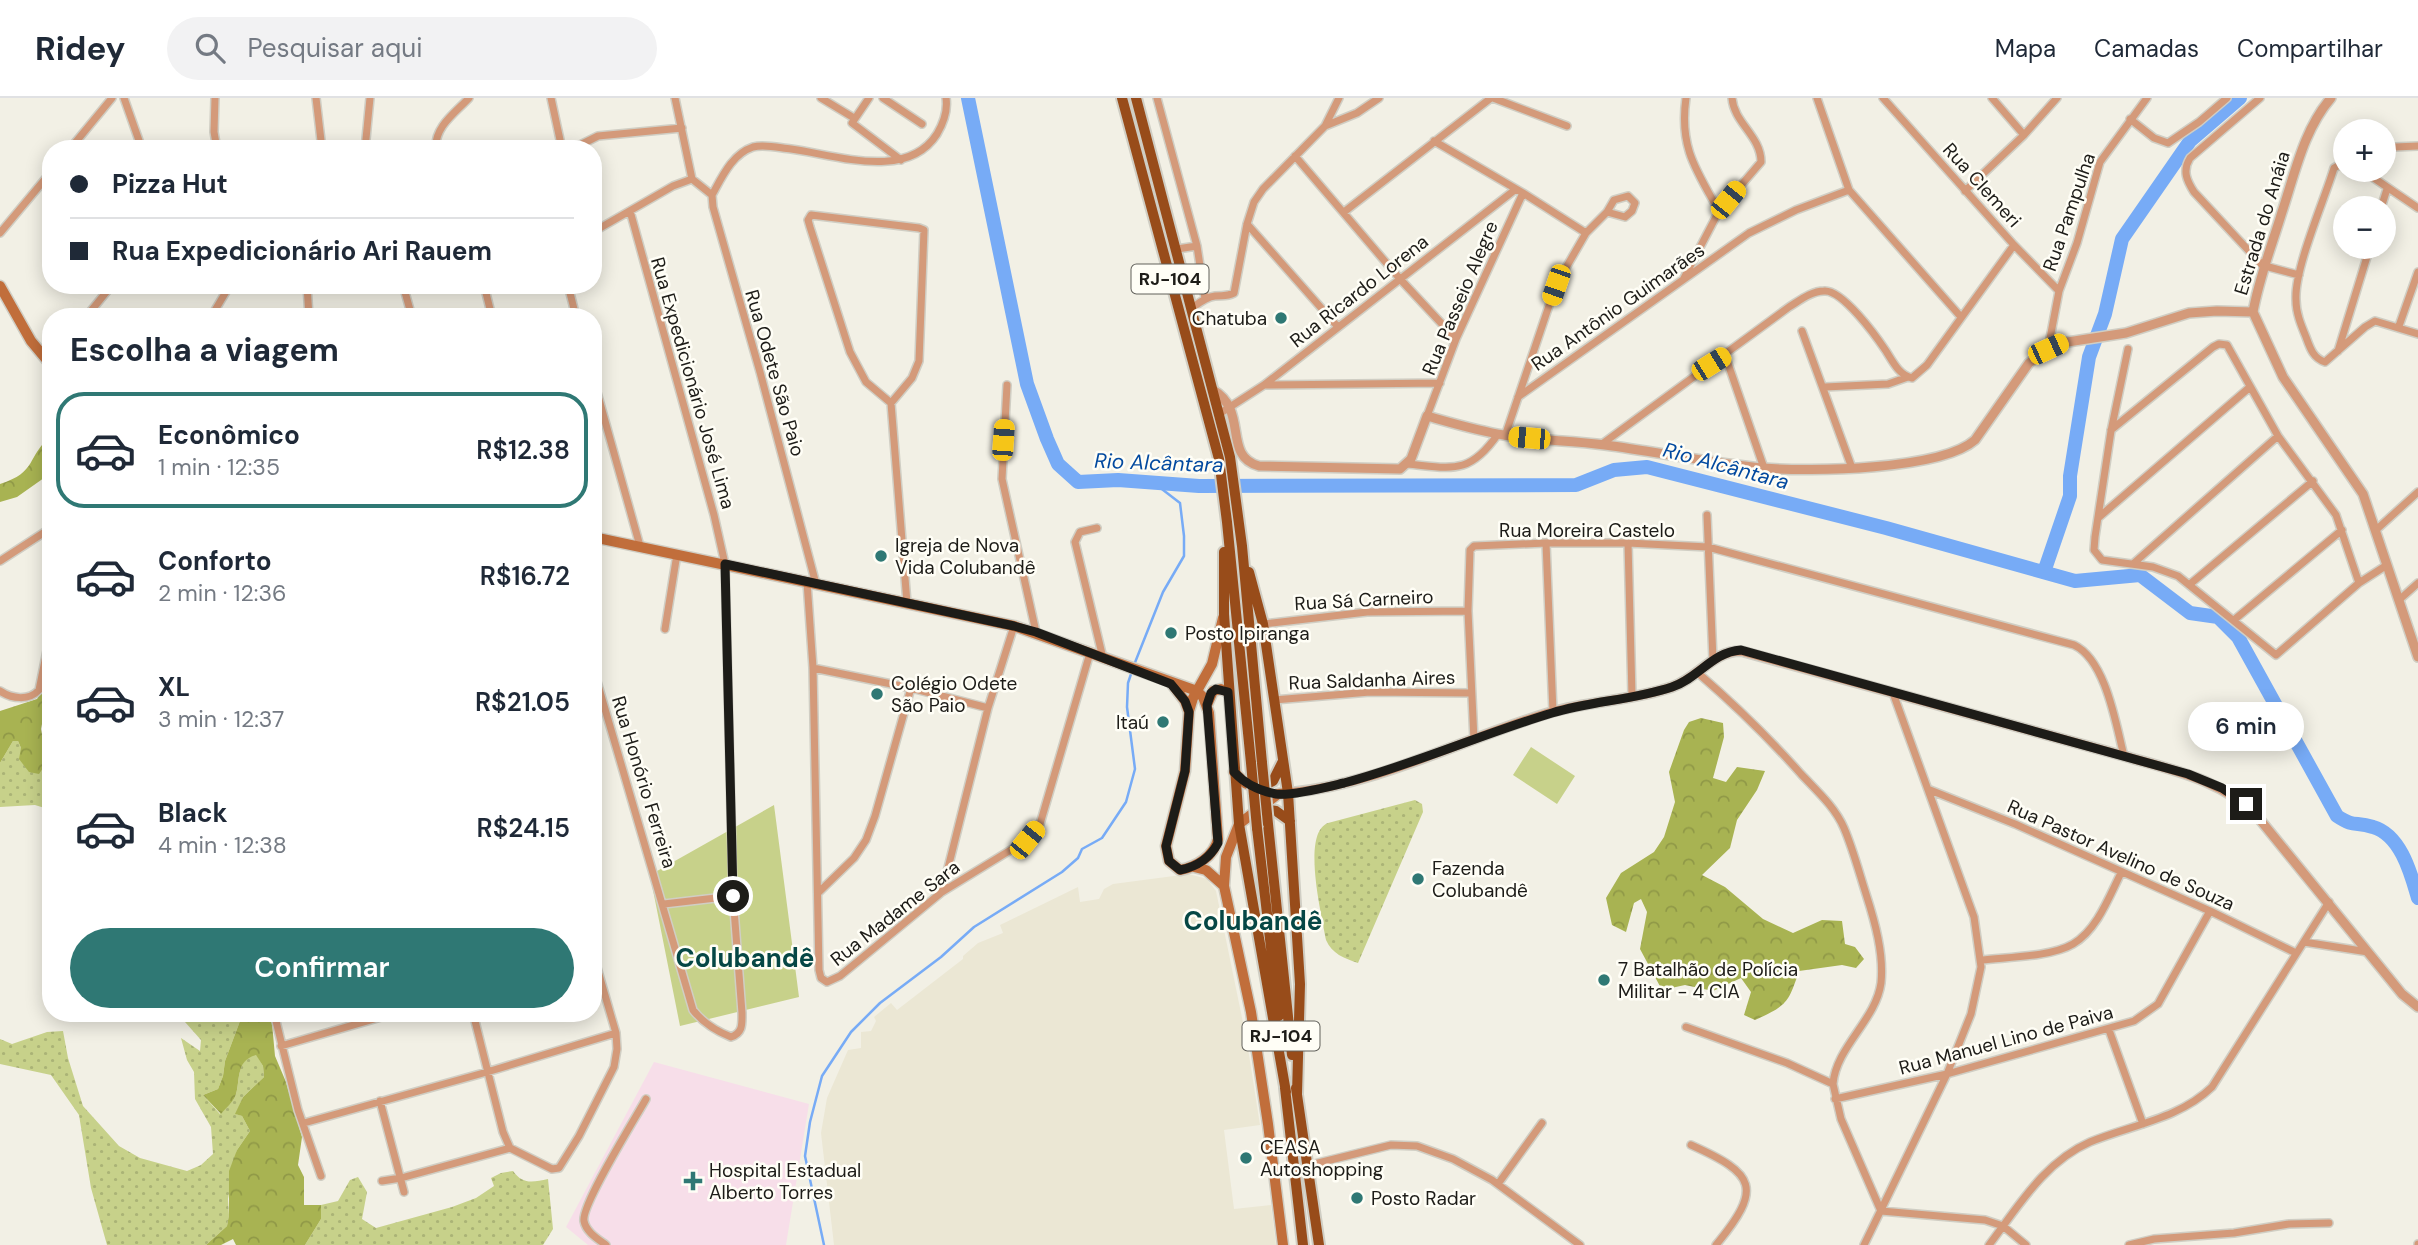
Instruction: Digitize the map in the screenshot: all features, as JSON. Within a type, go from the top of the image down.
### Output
[{"type":"highway","name":"RJ-104","points":[[1122,98],[1224,458]]},
{"type":"highway","name":"RJ-104","points":[[1136,98],[1219,414],[1291,1093],[1303,1245]]},
{"type":"highway","name":"RJ-104","points":[[1230,515],[1242,545],[1256,763]]},
{"type":"highway","points":[[1230,515],[1224,544],[1224,614],[1239,824],[1291,1093]]},
{"type":"highway","points":[[1242,545],[1263,624],[1283,760],[1283,793],[1290,821],[1300,984],[1291,1093]]},
{"type":"highway","points":[[1258,788],[1273,781],[1283,760]]},
{"type":"highway","points":[[1258,808],[1276,811],[1290,821]]},
{"type":"highway","name":"RJ-104","points":[[1291,1093],[1319,1245]]},
{"type":"main road","points":[[0,286],[31,341],[42,353]]},
{"type":"main road","points":[[602,539],[1036,632],[1171,684],[1197,691],[1207,705]]},
{"type":"main road","points":[[1224,614],[1212,664],[1189,712],[1185,771],[1166,846],[1169,861],[1176,868],[1180,870],[1194,867],[1206,870],[1224,886]]},
{"type":"main road","points":[[1171,684],[1185,701],[1189,712]]},
{"type":"main road","points":[[1194,867],[1216,846],[1218,839],[1207,705],[1213,691],[1221,689],[1228,692]]},
{"type":"main road","points":[[1189,712],[1197,703],[1207,705]]},
{"type":"main road","points":[[1234,772],[1241,780],[1258,788],[1283,793]]},
{"type":"main road","points":[[1283,793],[1258,808],[1239,824],[1226,857],[1224,886],[1251,1012],[1283,1245]]},
{"type":"main road","points":[[1216,814],[1224,821],[1239,824]]},
{"type":"street","points":[[77,140],[112,98]]},
{"type":"street","points":[[124,98],[139,140]]},
{"type":"street","points":[[215,98],[215,140]]},
{"type":"street","points":[[316,98],[321,140]]},
{"type":"street","points":[[366,140],[370,98]]},
{"type":"street","points":[[436,140],[440,129],[469,98]]},
{"type":"street","points":[[551,98],[560,140]]},
{"type":"street","points":[[676,98],[692,179],[712,195],[736,159],[754,147],[876,161],[901,160],[917,154],[930,143],[946,116],[946,98]]},
{"type":"street","points":[[821,98],[854,118]]},
{"type":"street","points":[[869,98],[854,118],[853,124],[901,160]]},
{"type":"street","points":[[883,98],[922,124]]},
{"type":"street","points":[[1157,98],[1197,246],[1205,299]]},
{"type":"street","points":[[1192,307],[1213,296],[1228,296],[1234,293],[1247,224],[1254,202],[1263,189],[1325,126],[1339,98]]},
{"type":"street","points":[[1325,126],[1357,113],[1379,98]]},
{"type":"street","points":[[1344,212],[1492,98],[1567,126]]},
{"type":"street","points":[[1686,98],[1686,148],[1719,211]]},
{"type":"street","points":[[1683,280],[1719,211],[1761,162],[1758,146],[1736,115],[1732,98]]},
{"type":"street","points":[[1817,98],[1849,191],[1961,317]]},
{"type":"street","name":"Rua Clemeri","points":[[1883,98],[2014,245],[2059,291]]},
{"type":"street","points":[[1992,98],[2024,135]]},
{"type":"street","points":[[1965,191],[2048,111],[2057,98]]},
{"type":"street","name":"Rua Pampulha","points":[[2048,349],[2059,291],[2077,243],[2100,162],[2147,98]]},
{"type":"street","points":[[2130,119],[2154,138],[2168,143],[2199,122],[2227,98]]},
{"type":"street","points":[[2260,98],[2190,158],[2185,170],[2187,181],[2194,192],[2264,266],[2299,275]]},
{"type":"street","name":"Estrada do Anáia","points":[[1427,416],[1501,435],[1602,444],[1764,468],[1852,468],[1913,462],[1956,452],[1975,440],[2029,363],[2061,342],[2126,332],[2189,313],[2253,312],[2264,266],[2307,137],[2320,110],[2331,98]]},
{"type":"street","points":[[590,140],[598,136],[682,128]]},
{"type":"street","points":[[1434,141],[1586,233]]},
{"type":"street","points":[[2396,147],[2418,146]]},
{"type":"street","points":[[1295,156],[1400,279],[1456,339]]},
{"type":"street","points":[[2333,171],[2299,275],[2295,299],[2298,318],[2311,351],[2318,360],[2325,362],[2375,321],[2399,326],[2418,334]]},
{"type":"street","points":[[602,227],[673,186],[692,179]]},
{"type":"street","points":[[2378,182],[2418,208]]},
{"type":"street","points":[[0,233],[42,183]]},
{"type":"street","points":[[2385,196],[2387,189]]},
{"type":"street","name":"Rua Ricardo Lorena","points":[[1219,414],[1264,385],[1519,191]]},
{"type":"street","name":"Rua Passeio Alegre","points":[[1427,416],[1456,339],[1519,191]]},
{"type":"street","name":"Rua Antônio Guimarães","points":[[1518,397],[1749,233],[1797,210],[1849,191]]},
{"type":"street","name":"Rua Odete São Paio","points":[[712,195],[760,372],[812,583],[820,970],[821,978],[827,982]]},
{"type":"street","name":"Rua Expedicionário José Lima","points":[[630,211],[714,514],[725,564],[733,896],[742,1013]]},
{"type":"street","points":[[1406,464],[1450,468],[1464,466],[1501,435],[1518,397],[1556,285],[1586,233],[1607,212]]},
{"type":"street","points":[[891,404],[864,379],[850,352],[810,227],[809,217],[816,214],[919,228],[925,233],[919,361],[912,377],[891,404],[906,603]]},
{"type":"street","points":[[1247,224],[1338,327]]},
{"type":"street","points":[[1825,387],[1888,384],[1918,375],[2014,245]]},
{"type":"street","points":[[1177,249],[1197,246]]},
{"type":"street","points":[[2338,351],[2366,259]]},
{"type":"street","points":[[2399,326],[2418,272]]},
{"type":"street","points":[[1602,444],[1789,307],[1824,290],[1832,291],[1844,300],[1900,372],[1908,377]]},
{"type":"street","points":[[93,308],[105,294]]},
{"type":"street","points":[[2253,312],[2283,377],[2359,487],[2418,656]]},
{"type":"street","points":[[1802,331],[1825,387],[1852,468]]},
{"type":"street","points":[[2111,431],[2219,344],[2224,343],[2231,349],[2278,436],[2336,514],[2359,583]]},
{"type":"street","points":[[2129,349],[2111,431],[2095,537],[2095,555],[2108,562],[2134,563],[2166,571],[2189,585],[2276,655],[2359,583],[2386,565]]},
{"type":"street","points":[[1725,355],[1764,468]]},
{"type":"street","points":[[1264,385],[1440,383]]},
{"type":"street","points":[[1007,385],[1002,480],[1036,632]]},
{"type":"street","points":[[2098,519],[2250,387]]},
{"type":"street","points":[[1213,390],[1231,406],[1237,442],[1244,458],[1252,464],[1265,466],[1392,470],[1411,459],[1427,416]]},
{"type":"street","points":[[602,410],[640,547]]},
{"type":"street","points":[[2134,563],[2278,436]]},
{"type":"street","points":[[2189,585],[2313,481]]},
{"type":"street","points":[[2376,530],[2418,492]]},
{"type":"street","points":[[1707,515],[1713,660]]},
{"type":"street","points":[[1097,528],[1080,533],[1074,542],[1103,658]]},
{"type":"street","points":[[2234,620],[2342,530]]},
{"type":"street","points":[[0,561],[42,534]]},
{"type":"street","points":[[1546,543],[1553,712]]},
{"type":"street","points":[[1628,543],[1632,696]]},
{"type":"street","name":"Rua Moreira Castelo","points":[[1468,611],[1469,553],[1474,546],[1628,543],[1708,547],[1950,610],[2080,648],[2090,656],[2099,672],[2124,756]]},
{"type":"street","points":[[665,629],[677,554]]},
{"type":"street","points":[[2399,600],[2418,583]]},
{"type":"street","points":[[1468,611],[1474,740]]},
{"type":"street","name":"Rua Sá Carneiro","points":[[1263,624],[1357,612],[1468,611]]},
{"type":"street","points":[[942,892],[988,708],[1014,626]]},
{"type":"street","points":[[1283,793],[1319,790],[1369,776],[1553,712],[1673,687],[1698,673],[1724,653],[1741,650],[2206,780],[2234,795],[2258,816],[2403,994],[2418,1007]]},
{"type":"street","name":"Rua Madame Sara","points":[[827,982],[840,976],[942,892],[1027,840],[1040,824],[1090,653]]},
{"type":"street","points":[[813,668],[911,688],[988,708]]},
{"type":"street","points":[[1698,673],[1734,704],[1826,801],[1844,828],[1856,862],[1874,917],[1881,984],[1872,1006],[1836,1069],[1833,1084],[1841,1119],[1881,1210]]},
{"type":"street","points":[[0,691],[18,698],[34,695],[39,690],[42,675]]},
{"type":"street","points":[[819,892],[854,859],[866,840],[876,816],[911,688]]},
{"type":"street","name":"Rua Saldanha Aires","points":[[1274,700],[1370,692],[1471,693]]},
{"type":"street","points":[[1864,1245],[1947,1074],[1971,1014],[1982,960],[1973,916],[1893,693]]},
{"type":"street","name":"Rua Honório Ferreira","points":[[602,698],[693,1010],[713,1028],[731,1037],[739,1033],[742,1027],[742,1013]]},
{"type":"street","name":"Rua Pastor Avelino de Souza","points":[[1930,790],[2015,824],[2297,953]]},
{"type":"street","points":[[1982,960],[2057,951],[2073,944],[2095,922],[2121,873]]},
{"type":"street","points":[[664,904],[733,896]]},
{"type":"street","points":[[1989,1245],[2053,1165],[2089,1143],[2191,1104],[2212,1087],[2329,902]]},
{"type":"street","name":"Rua Manuel Lino de Paiva","points":[[1835,1099],[1947,1074],[2134,1021],[2158,1004],[2210,911]]},
{"type":"street","points":[[2304,942],[2368,952]]},
{"type":"street","points":[[474,1022],[503,1132],[510,1148],[552,1169],[559,1168],[614,1067],[616,1033],[602,985]]},
{"type":"street","points":[[276,1022],[303,1123],[321,1176]]},
{"type":"street","points":[[281,1046],[364,1022]]},
{"type":"street","points":[[1686,1027],[1787,1063],[1833,1084]]},
{"type":"street","points":[[2109,1030],[2143,1124]]},
{"type":"street","points":[[303,1123],[616,1033]]},
{"type":"street","points":[[606,1245],[586,1227],[584,1215],[646,1099]]},
{"type":"street","points":[[380,1101],[404,1192]]},
{"type":"street","points":[[1498,1184],[1542,1123]]},
{"type":"street","points":[[1306,1166],[1391,1145],[1417,1146],[1453,1159],[1498,1184],[1580,1245]]},
{"type":"street","points":[[1691,1145],[1730,1164],[1746,1182],[1747,1197],[1742,1212],[1716,1245]]},
{"type":"street","points":[[382,1181],[510,1148]]},
{"type":"street","points":[[1881,1210],[1967,1218],[2003,1226],[2026,1245]]},
{"type":"street","points":[[2129,1245],[2154,1238],[2221,1234],[2289,1224],[2329,1223]]},
{"type":"shaded area","points":[[1189,874],[1207,879],[1216,891],[1247,1042],[1260,1125],[1224,1130],[1234,1209],[1271,1205],[1276,1245],[834,1245],[821,1133],[827,1098],[848,1050],[861,1048],[861,1032],[871,1031],[876,1021],[874,1017],[891,1003],[897,1010],[963,959],[978,943],[1003,933],[1000,925],[1078,887],[1080,902],[1099,899],[1104,889],[1113,884]]},
{"type":"shaded area","name":"Hospital Estadual Alberto Torres","points":[[654,1062],[809,1104],[786,1245],[588,1245],[566,1227]]},
{"type":"green space","points":[[42,445],[42,479],[17,497],[0,502],[0,484],[26,469]]},
{"type":"green space","points":[[42,692],[42,770],[39,774],[29,772],[19,759],[21,748],[18,741],[13,741],[0,763],[0,711],[37,699]]},
{"type":"green space","points":[[1701,718],[1723,723],[1724,737],[1713,778],[1726,782],[1737,767],[1765,771],[1757,790],[1737,820],[1730,848],[1702,875],[1725,887],[1763,919],[1793,933],[1822,920],[1842,921],[1845,944],[1855,947],[1864,959],[1856,968],[1842,965],[1799,971],[1785,1002],[1755,1020],[1744,1015],[1751,992],[1741,978],[1713,991],[1685,985],[1662,990],[1640,949],[1647,912],[1641,899],[1634,903],[1626,932],[1612,925],[1606,898],[1621,873],[1654,852],[1664,837],[1675,802],[1669,772],[1684,730],[1689,722]]},
{"type":"green space","points":[[13,741],[18,741],[21,748],[42,746],[42,807],[35,805],[0,807],[0,763]]},
{"type":"green space","points":[[1531,747],[1575,776],[1557,804],[1513,775]]},
{"type":"green space","points":[[1415,800],[1422,804],[1423,812],[1358,963],[1335,952],[1326,940],[1314,858],[1320,830],[1328,823]]},
{"type":"green space","points":[[774,805],[799,997],[680,1026],[650,875]]},
{"type":"green space","points":[[185,1022],[240,1022],[218,1089],[203,1095],[220,1114],[235,1097],[244,1062],[256,1054],[263,1066],[264,1077],[243,1097],[236,1114],[242,1116],[250,1131],[237,1150],[228,1199],[227,1226],[206,1245],[107,1245],[91,1188],[79,1115],[51,1075],[0,1064],[0,1039],[12,1044],[47,1032],[63,1031],[68,1058],[83,1106],[119,1146],[140,1158],[187,1171],[201,1165],[213,1154],[211,1127],[195,1099],[194,1072],[187,1060],[181,1038],[200,1051],[201,1040]]},
{"type":"green space","points":[[240,1022],[272,1022],[275,1056],[286,1082],[302,1137],[298,1165],[304,1177],[304,1205],[321,1205],[321,1219],[305,1245],[236,1245],[233,1239],[221,1245],[206,1245],[227,1226],[229,1171],[237,1150],[250,1131],[242,1116],[235,1114],[243,1097],[264,1077],[263,1066],[256,1055],[244,1062],[235,1097],[221,1114],[203,1095],[218,1089]]},
{"type":"green space","points":[[513,1171],[525,1180],[548,1179],[553,1229],[543,1245],[305,1245],[321,1219],[321,1205],[338,1201],[350,1180],[358,1177],[367,1192],[362,1219],[376,1228],[476,1198],[494,1186],[491,1178]]},
{"type":"waterway","name":"Rio Alcântara","points":[[968,98],[1027,384],[1058,464],[1078,482],[1118,480],[1199,486],[1576,485],[1614,470],[1647,467],[1886,528],[2075,581],[2140,575],[2190,613],[2218,617],[2238,637],[2337,816],[2383,831],[2391,838],[2403,856],[2418,898]]},
{"type":"waterway","points":[[2044,572],[2070,496],[2070,476],[2089,357],[2105,314],[2122,239],[2190,141],[2240,98]]},
{"type":"waterway","points":[[1134,665],[1163,592],[1184,556],[1180,503],[1154,483]]},
{"type":"waterway","points":[[824,1245],[805,1156],[810,1122],[822,1076],[851,1032],[880,1003],[941,957],[974,927],[1062,872],[1078,858],[1082,849],[1102,838],[1126,802],[1135,769],[1127,707],[1128,683],[1132,671]]},
{"type":"place","name":"Chatuba","points":[[1281,318]]},
{"type":"place","name":"Igreja de Nova Vida Colubandê","points":[[881,556]]},
{"type":"place","name":"Posto Ipiranga","points":[[1171,633]]},
{"type":"place","name":"Colégio Odete São Paio","points":[[877,694]]},
{"type":"place","name":"Itaú","points":[[1163,722]]},
{"type":"place","name":"Fazenda Colubandê","points":[[1418,879]]},
{"type":"place","name":"7 Batalhão de Polícia Militar - 4 CIA","points":[[1604,980]]},
{"type":"place","name":"CEASA Autoshopping","points":[[1246,1158]]},
{"type":"place","name":"Hospital Estadual Alberto Torres","points":[[693,1181]]},
{"type":"place","name":"Posto Radar","points":[[1357,1198]]},
{"type":"district","name":"Colubandê","points":[[1253,921]]},
{"type":"district","name":"Colubandê","points":[[745,958]]},
{"type":"route","points":[[733,896],[725,564],[1014,626],[1171,684],[1185,701],[1189,712],[1185,771],[1166,846],[1169,861],[1180,870],[1194,867],[1213,851],[1218,843],[1207,705],[1211,693],[1216,689],[1228,692],[1234,772],[1249,785],[1278,794],[1319,790],[1369,776],[1553,712],[1673,687],[1698,673],[1724,653],[1741,650],[2188,774],[2222,788],[2246,804]]}]
